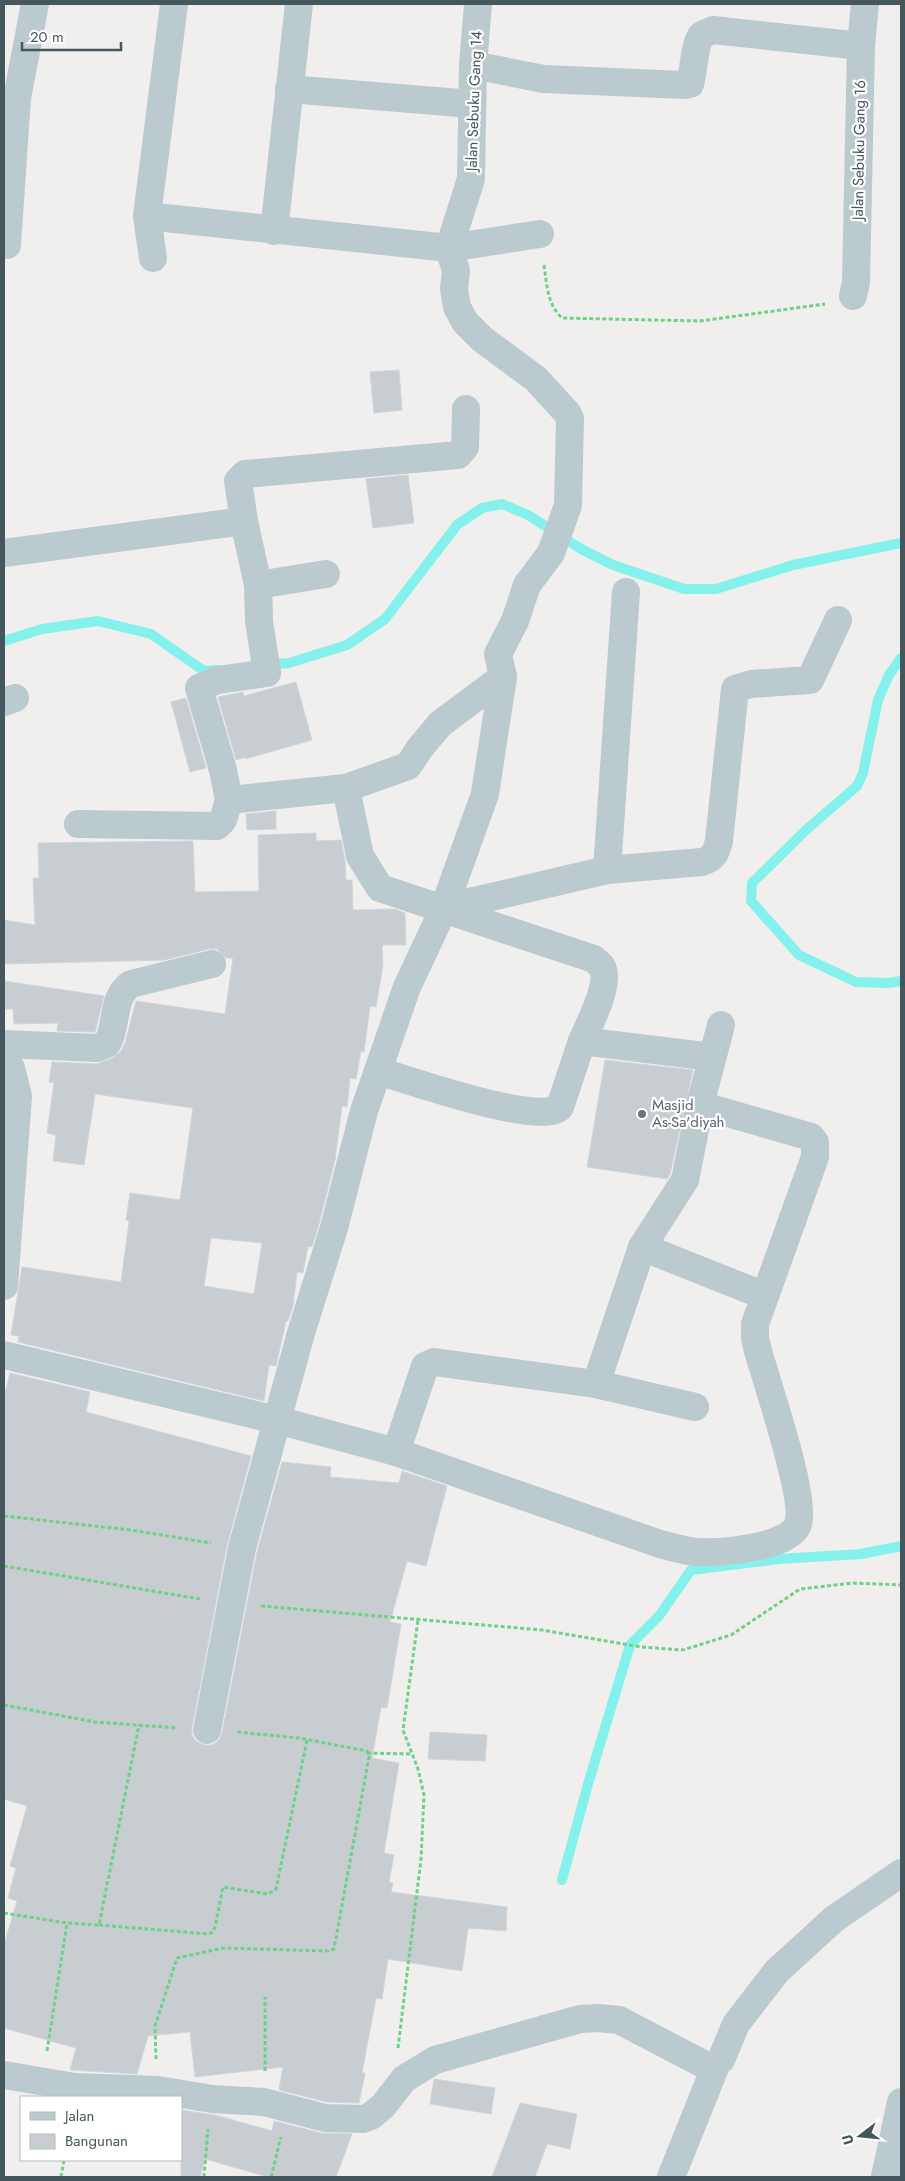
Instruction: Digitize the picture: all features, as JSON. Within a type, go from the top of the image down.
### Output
[{"type":"street","points":[[7,246],[17,98],[35,4]]},
{"type":"street","points":[[153,258],[147,216],[174,4]]},
{"type":"street","points":[[274,230],[299,4]]},
{"type":"street","name":"Jalan Sebuku Gang 14","points":[[449,248],[471,179],[473,65],[478,4]]},
{"type":"street","name":"Jalan Sebuku Gang 16","points":[[853,296],[856,282],[861,46],[865,4]]},
{"type":"street","points":[[473,65],[544,79],[684,85],[690,84],[698,42],[702,35],[713,30],[861,46]]},
{"type":"street","points":[[289,89],[472,104]]},
{"type":"street","points":[[147,216],[449,248],[540,234]]},
{"type":"street","points":[[207,1730],[242,1548],[301,1333],[334,1228],[364,1111],[407,987],[444,908],[485,794],[503,676],[498,654],[515,621],[526,585],[551,553],[568,505],[570,419],[568,414],[536,379],[482,340],[465,322],[457,307],[454,289],[456,271],[449,248]]},
{"type":"street","points":[[78,824],[217,826],[223,820],[229,800],[223,770],[199,688],[217,680],[267,672],[259,621],[258,585],[244,522],[238,481],[245,474],[458,455],[465,447],[466,409]]},
{"type":"street","points":[[4,553],[244,522]]},
{"type":"street","points":[[258,585],[326,574]]},
{"type":"street","points":[[607,870],[626,592]]},
{"type":"street","points":[[444,908],[607,870],[702,862],[710,859],[716,853],[719,841],[735,689],[751,684],[810,680],[838,620]]},
{"type":"street","points":[[229,800],[346,788],[408,766],[440,724],[503,676]]},
{"type":"street","points":[[346,788],[360,856],[380,888],[594,959],[602,966],[605,978],[602,992],[582,1041],[560,1107],[556,1110],[545,1113],[493,1106],[378,1071]]},
{"type":"street","points":[[4,1044],[97,1048],[107,1044],[120,996],[125,988],[132,984],[212,964]]},
{"type":"street","points":[[596,1384],[642,1247],[684,1180],[700,1105],[721,1025]]},
{"type":"street","points":[[582,1041],[712,1057]]},
{"type":"street","points":[[4,1060],[11,1068],[18,1096],[4,1286]]},
{"type":"street","points":[[4,1356],[277,1420],[396,1452],[660,1544],[696,1552],[755,1547],[778,1542],[793,1533],[799,1523],[800,1496],[755,1338],[755,1324],[815,1157],[815,1142],[811,1137],[700,1105]]},
{"type":"street","points":[[642,1247],[765,1296]]},
{"type":"street","points":[[396,1452],[425,1366],[434,1362],[596,1384],[696,1407]]},
{"type":"street","points":[[671,2177],[716,2065],[736,2024],[777,1971],[834,1919],[901,1873]]},
{"type":"street","points":[[4,2075],[75,2087],[158,2090],[212,2099],[277,2105],[326,2118],[363,2119],[372,2116],[404,2079],[435,2060],[580,2019],[619,2020],[682,2050],[702,2064],[709,2067],[716,2065]]},
{"type":"street","points":[[885,2177],[901,2102]]},
{"type":"path","points":[[540,234],[548,294],[555,311],[562,318],[700,322],[846,301],[853,296]]},
{"type":"path","points":[[4,1516],[131,1530],[242,1548]]},
{"type":"path","points":[[4,1566],[230,1604],[542,1630],[641,1648],[683,1650],[731,1635],[800,1589],[853,1583],[901,1585]]},
{"type":"path","points":[[392,2094],[421,1859],[424,1795],[418,1769],[403,1730],[418,1620]]},
{"type":"path","points":[[99,1924],[139,1725]]},
{"type":"path","points":[[4,1913],[67,1923],[209,1934],[213,1932],[222,1887],[230,1886],[268,1894],[276,1889],[307,1740]]},
{"type":"path","points":[[158,2090],[155,2026],[178,1958],[223,1948],[328,1951],[334,1949],[368,1757],[366,1751],[412,1754]]},
{"type":"path","points":[[42,2081],[67,1923]]},
{"type":"path","points":[[265,1997],[277,2105],[271,2177]]},
{"type":"path","points":[[204,2177],[212,2099]]},
{"type":"path","points":[[61,2177],[64,2161]]},
{"type":"building","points":[[399,370],[402,410],[374,413],[370,372]]},
{"type":"building","points":[[408,475],[414,523],[373,528],[366,479]]},
{"type":"building","points":[[296,682],[312,740],[236,760],[218,697],[243,692],[244,696]]},
{"type":"building","points":[[186,698],[206,768],[190,772],[171,702]]},
{"type":"building","points":[[276,811],[276,829],[247,830],[246,814]]},
{"type":"building","points":[[316,833],[316,841],[341,840],[346,880],[352,880],[353,910],[395,909],[405,913],[406,945],[382,945],[383,965],[376,1007],[370,1006],[364,1052],[361,1051],[356,1079],[350,1078],[347,1107],[342,1106],[335,1160],[319,1224],[312,1247],[308,1246],[303,1273],[297,1272],[293,1306],[288,1321],[286,1321],[276,1366],[269,1365],[264,1401],[18,1342],[19,1336],[11,1335],[22,1267],[121,1282],[129,1221],[126,1220],[130,1193],[180,1200],[193,1108],[95,1094],[84,1165],[53,1161],[56,1135],[47,1133],[54,1083],[49,1082],[52,1062],[96,1064],[113,1058],[121,1051],[125,1043],[136,1001],[225,1014],[233,958],[226,958],[217,949],[209,949],[165,960],[4,964],[4,920],[35,925],[33,878],[39,878],[38,843],[193,841],[195,892],[259,891],[258,835]],"holes":[[[211,1238],[262,1243],[254,1294],[204,1286]]]},
{"type":"building","points":[[4,981],[104,996],[95,1032],[57,1031],[58,1023],[14,1024],[13,1009],[4,1009]]},
{"type":"building","name":"Masjid As-Sa'diyah","points":[[605,1060],[693,1070],[670,1174],[667,1179],[587,1167]]},
{"type":"building","points":[[10,1373],[90,1392],[86,1412],[251,1456],[227,1545],[192,1727],[192,1736],[196,1741],[204,1745],[213,1745],[219,1740],[222,1733],[257,1552],[282,1462],[331,1467],[330,1477],[399,1483],[402,1471],[447,1486],[426,1566],[407,1561],[390,1622],[401,1624],[387,1708],[381,1707],[372,1758],[399,1763],[384,1853],[394,1855],[389,1882],[393,1883],[391,1892],[507,1907],[506,1931],[468,1928],[462,1971],[388,1959],[382,1999],[376,1998],[362,2073],[365,2073],[359,2103],[327,2102],[279,2090],[283,2067],[195,2077],[190,2032],[148,2036],[137,2074],[70,2070],[76,2048],[4,2028],[4,1945],[17,1901],[8,1898],[16,1868],[10,1866],[27,1806],[4,1799],[4,1398]]},
{"type":"building","points":[[430,1732],[487,1735],[485,1761],[428,1759]]},
{"type":"building","points":[[434,2079],[495,2088],[491,2114],[430,2104]]},
{"type":"building","points":[[520,2103],[577,2114],[570,2149],[547,2144],[535,2177],[492,2177]]},
{"type":"building","points":[[182,2110],[215,2115],[272,2131],[274,2121],[321,2133],[352,2134],[336,2177],[268,2177],[205,2159],[200,2177],[181,2177]]},
{"type":"waterway","points":[[266,665],[289,663],[347,645],[385,619],[457,525],[482,508],[502,504],[528,515],[581,549],[613,565],[684,589],[716,589],[793,565],[901,543]]},
{"type":"waterway","points":[[4,641],[42,629],[98,621],[151,634],[204,671],[217,670]]},
{"type":"waterway","points":[[901,658],[889,675],[878,700],[863,773],[857,786],[807,829],[752,883],[751,901],[799,955],[856,982],[888,983],[901,981]]},
{"type":"waterway","points":[[562,1880],[588,1784],[630,1645],[659,1616],[691,1570],[779,1559],[861,1554],[901,1546]]},
{"type":"place","name":"Masjid As-Sa'diyah","points":[[642,1114]]}]
